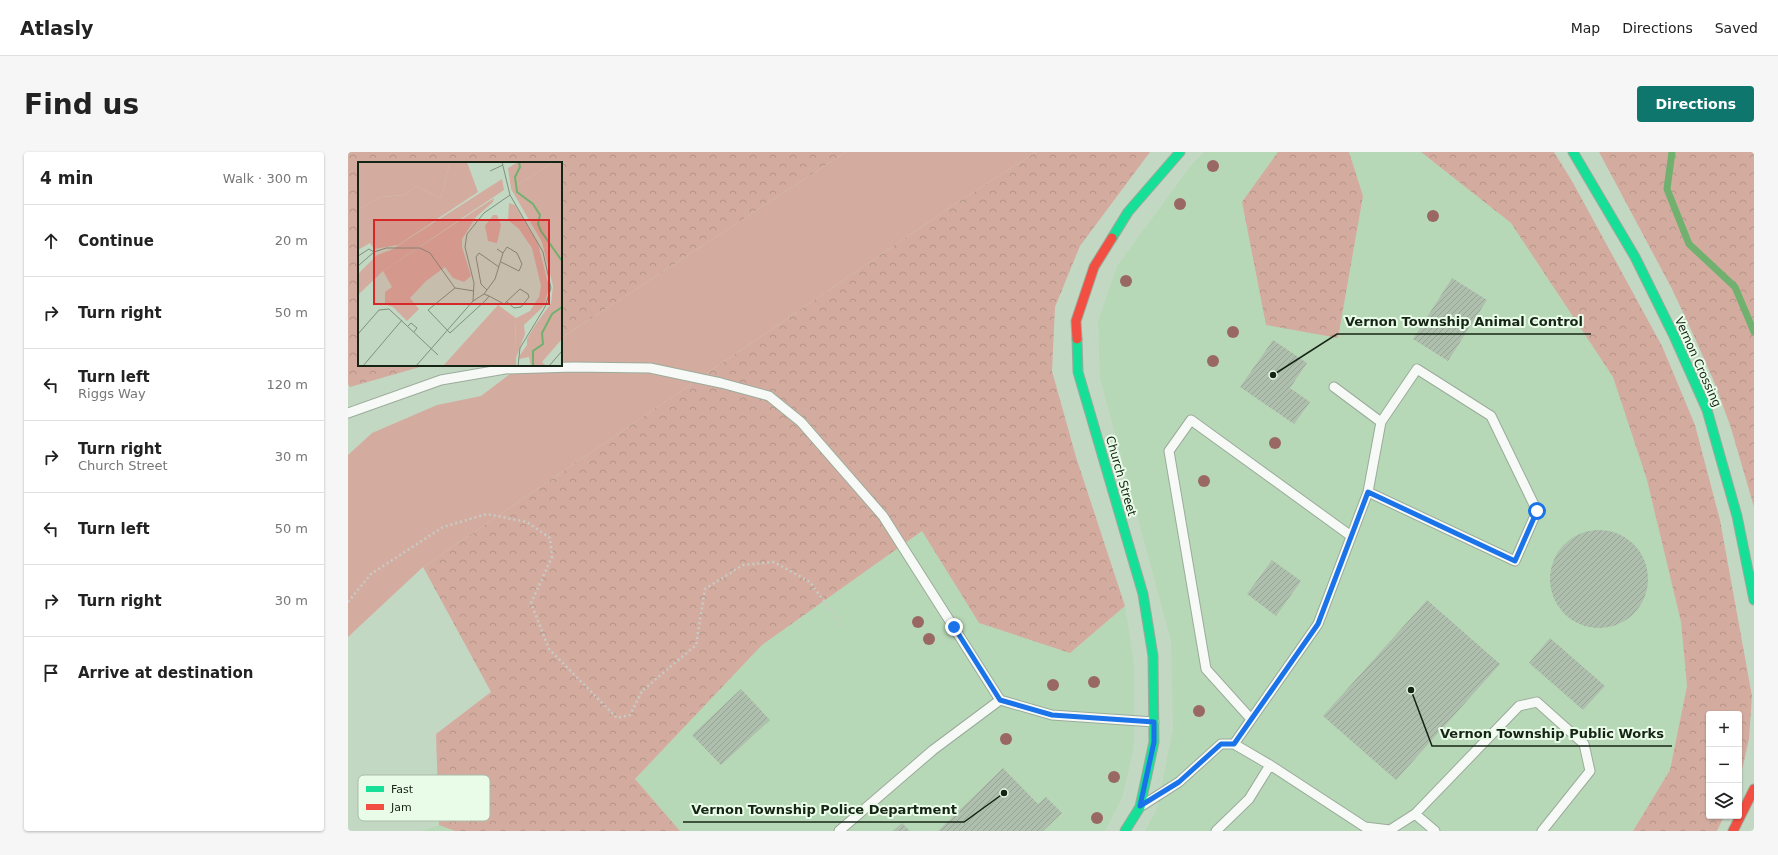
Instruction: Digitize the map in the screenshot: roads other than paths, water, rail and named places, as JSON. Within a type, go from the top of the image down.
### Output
[{"type":"street","name":"Church Street","points":[[1125,831],[1140,806],[1154,742],[1153,656],[1143,594],[1078,372],[1076,320],[1094,267],[1128,212],[1180,152]]},
{"type":"street","name":"Vernon Crossing","points":[[1573,152],[1635,257],[1674,336],[1707,410],[1736,516],[1754,600]]},
{"type":"street","points":[[1734,831],[1754,789]]},
{"type":"lane","points":[[348,414],[441,380],[505,369],[573,367],[650,368],[721,383],[769,396],[801,422],[883,516],[1000,700],[1052,715],[1154,722]]},
{"type":"lane","points":[[1234,744],[1318,624],[1368,492],[1381,422],[1417,369],[1491,416],[1537,511],[1515,561],[1368,492]]},
{"type":"lane","points":[[1334,387],[1381,422]]},
{"type":"lane","points":[[1252,719],[1206,668],[1169,451],[1191,420],[1351,536]]},
{"type":"lane","points":[[839,831],[933,750],[1000,700]]},
{"type":"lane","points":[[1140,806],[1179,782],[1221,744],[1234,744],[1365,826],[1390,830],[1415,814],[1519,706],[1536,702],[1584,744],[1590,771],[1542,831]]},
{"type":"lane","points":[[1216,831],[1249,799],[1270,766]]},
{"type":"lane","points":[[1415,814],[1435,831]]},
{"type":"waterway","points":[[1672,152],[1667,189],[1689,244],[1735,287],[1754,332]]},
{"type":"place","name":"Vernon Township Animal Control","points":[[1273,375]]},
{"type":"place","name":"Vernon Township Public Works","points":[[1411,690]]},
{"type":"place","name":"Vernon Township Police Department","points":[[1004,793]]}]
